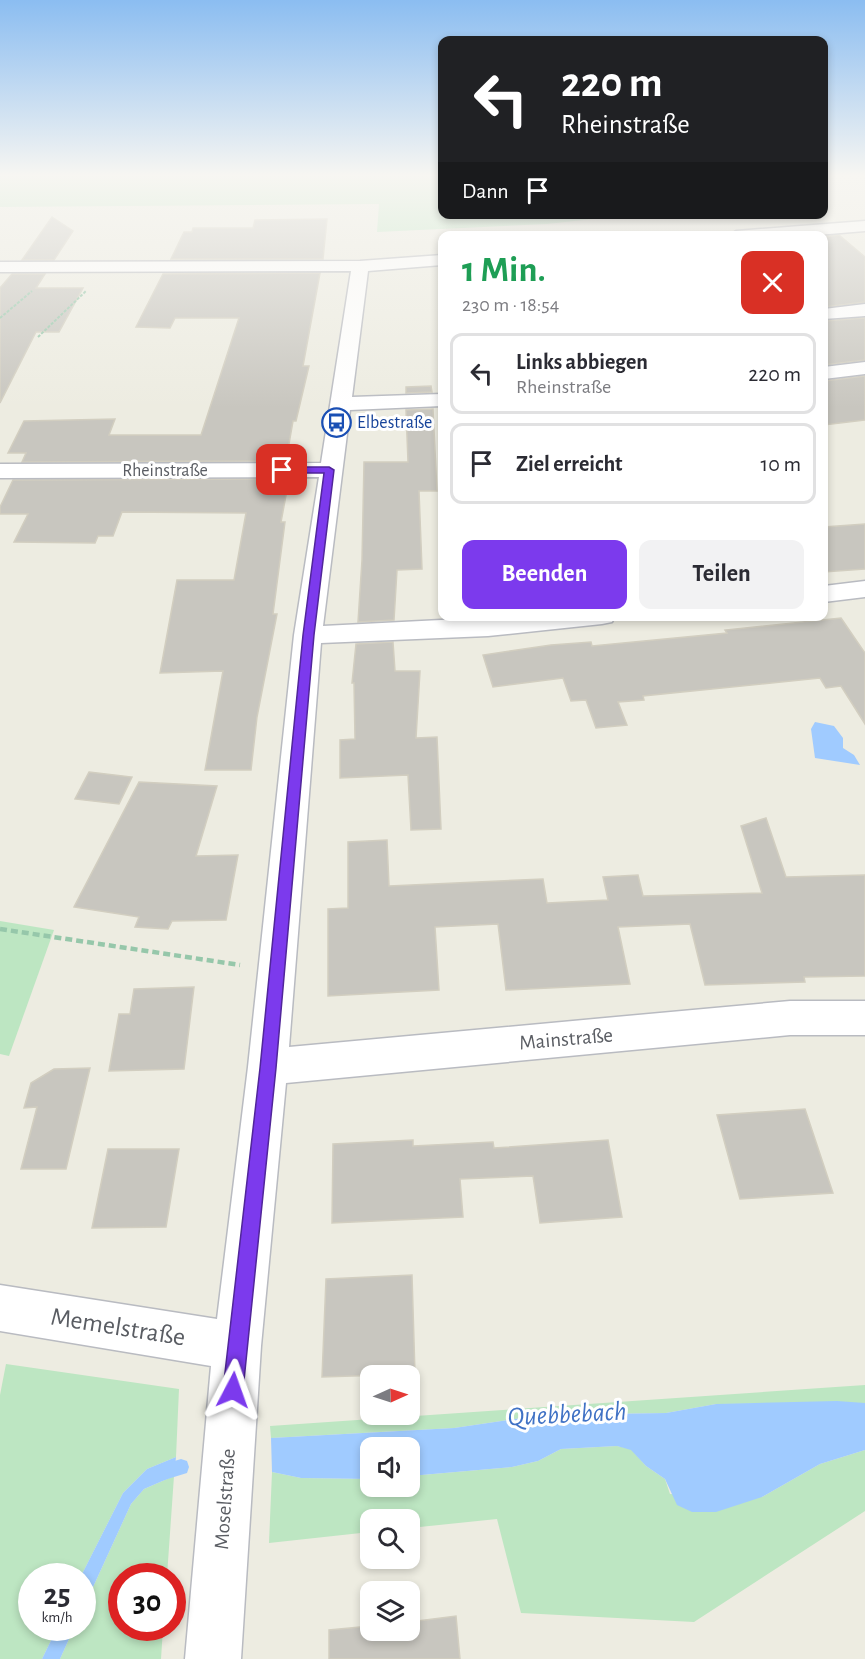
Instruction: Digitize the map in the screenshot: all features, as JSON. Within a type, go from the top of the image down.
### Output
[{"type":"street","points":[[0,267],[367,265],[438,260]]},
{"type":"street","name":"Moselstraße","points":[[213,1659],[237,1346],[268,1068],[308,635],[329,470],[367,265]]},
{"type":"street","points":[[828,314],[865,310]]},
{"type":"street","points":[[828,373],[865,368]]},
{"type":"street","points":[[340,404],[438,400]]},
{"type":"street","name":"Rheinstraße","points":[[0,471],[329,470]]},
{"type":"street","points":[[828,594],[865,590]]},
{"type":"street","points":[[308,635],[488,628],[554,621]]},
{"type":"street","name":"Mainstraße","points":[[268,1068],[790,1018],[865,1018]]},
{"type":"street","name":"Memelstraße","points":[[0,1308],[237,1346]]},
{"type":"path","points":[[38,338],[89,289],[98,267]]},
{"type":"path","points":[[0,318],[39,285]]},
{"type":"path","points":[[0,929],[277,969]]},
{"type":"green space","points":[[0,921],[54,930],[9,1056],[0,1054]]},
{"type":"green space","points":[[6,1364],[179,1389],[176,1457],[147,1469],[123,1493],[88,1563],[18,1563],[18,1641],[51,1641],[42,1659],[0,1659],[0,1395]]},
{"type":"green space","points":[[865,1385],[865,1403],[716,1404],[666,1413],[542,1415],[454,1428],[271,1438],[270,1426],[360,1420],[360,1425],[420,1425],[420,1416]]},
{"type":"green space","points":[[617,1446],[631,1449],[646,1466],[665,1479],[670,1494],[762,1497],[820,1464],[865,1450],[865,1511],[694,1622],[521,1613],[497,1519],[420,1527],[420,1509],[360,1509],[360,1533],[269,1543],[272,1472],[301,1478],[360,1479],[360,1497],[420,1497],[420,1475],[512,1467],[538,1461],[561,1449]]},
{"type":"green space","points":[[174,1476],[168,1563],[108,1563],[108,1641],[162,1641],[161,1659],[60,1659],[68,1641],[96,1641],[96,1581],[131,1504],[144,1489]]},
{"type":"water","points":[[815,722],[834,726],[843,738],[843,748],[854,755],[860,765],[815,758],[811,729]]},
{"type":"water","points":[[837,1401],[865,1403],[865,1450],[820,1464],[762,1497],[716,1512],[692,1512],[677,1505],[665,1479],[646,1466],[631,1450],[617,1446],[561,1449],[538,1461],[512,1467],[420,1475],[420,1437],[360,1437],[360,1479],[301,1478],[272,1472],[271,1438],[454,1428],[542,1415],[666,1413],[716,1404]]},
{"type":"water","points":[[176,1457],[174,1476],[144,1489],[131,1504],[96,1581],[96,1563],[88,1563],[123,1493],[147,1469]]},
{"type":"water","points":[[51,1641],[68,1641],[60,1659],[42,1659]]},
{"type":"building","points":[[27,253],[58,253],[54,260],[22,260]]},
{"type":"building","points":[[174,253],[324,253],[323,259],[171,259]]},
{"type":"building","points":[[828,253],[861,253],[865,257],[865,302],[828,307]]},
{"type":"building","points":[[320,273],[303,366],[309,366],[296,421],[293,421],[286,461],[22,462],[26,453],[8,453],[24,421],[115,419],[109,435],[201,435],[239,318],[175,318],[170,328],[136,327],[163,274]]},
{"type":"building","points":[[12,274],[45,274],[36,288],[83,288],[59,332],[36,332],[0,403],[0,288]]},
{"type":"building","points":[[865,318],[865,360],[828,365],[828,321]]},
{"type":"building","points":[[865,376],[865,420],[828,425],[828,381]]},
{"type":"building","points":[[431,386],[432,392],[406,393],[406,387]]},
{"type":"building","points":[[433,409],[437,491],[419,491],[422,569],[397,570],[394,620],[358,622],[364,462],[408,462],[406,410]]},
{"type":"building","points":[[283,479],[281,490],[287,490],[281,522],[285,522],[273,614],[277,614],[257,717],[251,770],[205,770],[223,671],[160,673],[177,580],[234,580],[246,513],[122,512],[113,536],[98,536],[95,543],[14,542],[28,514],[0,514],[0,507],[13,480]]},
{"type":"building","points":[[865,524],[865,569],[828,572],[828,527]]},
{"type":"building","points":[[841,618],[865,653],[865,724],[841,686],[826,688],[820,678],[643,696],[644,700],[618,702],[627,725],[596,728],[586,700],[571,701],[563,678],[493,687],[483,655],[551,645],[591,642],[592,646],[727,633],[725,630]]},
{"type":"building","points":[[393,642],[395,671],[420,671],[416,738],[437,737],[441,829],[411,830],[408,775],[340,778],[340,740],[355,739],[354,683],[352,683],[356,644]]},
{"type":"building","points":[[89,772],[132,777],[119,804],[75,799]]},
{"type":"building","points":[[139,782],[217,786],[196,856],[238,855],[226,920],[172,921],[168,929],[135,927],[139,917],[74,907]]},
{"type":"building","points":[[766,818],[786,877],[865,875],[865,976],[804,977],[805,982],[705,985],[690,924],[618,927],[630,984],[506,990],[498,924],[435,927],[439,990],[328,996],[328,909],[348,908],[348,842],[387,840],[389,886],[543,879],[547,903],[608,900],[603,877],[638,875],[643,896],[762,893],[741,826]]},
{"type":"building","points":[[194,987],[184,1069],[109,1071],[119,1014],[130,1014],[134,989]]},
{"type":"building","points":[[90,1068],[66,1169],[21,1169],[37,1107],[24,1108],[31,1083],[54,1069]]},
{"type":"building","points":[[805,1109],[833,1193],[740,1199],[717,1115]]},
{"type":"building","points":[[413,1140],[413,1146],[493,1142],[494,1148],[608,1140],[622,1217],[540,1223],[533,1176],[460,1179],[463,1217],[332,1223],[333,1144]]},
{"type":"building","points":[[108,1149],[179,1149],[166,1227],[92,1228]]},
{"type":"building","points":[[412,1275],[415,1365],[360,1365],[360,1376],[322,1377],[326,1279]]},
{"type":"building","points":[[456,1616],[460,1659],[329,1659],[329,1630],[360,1627],[360,1641],[420,1641],[420,1621]]},
{"type":"waterway","name":"Quebbebach","points":[[161,1473],[181,1467]]},
{"type":"place","name":"Elbestraße","points":[[336,423]]},
{"type":"route","points":[[233,1390],[268,1068],[308,635],[329,470],[282,470]]}]
